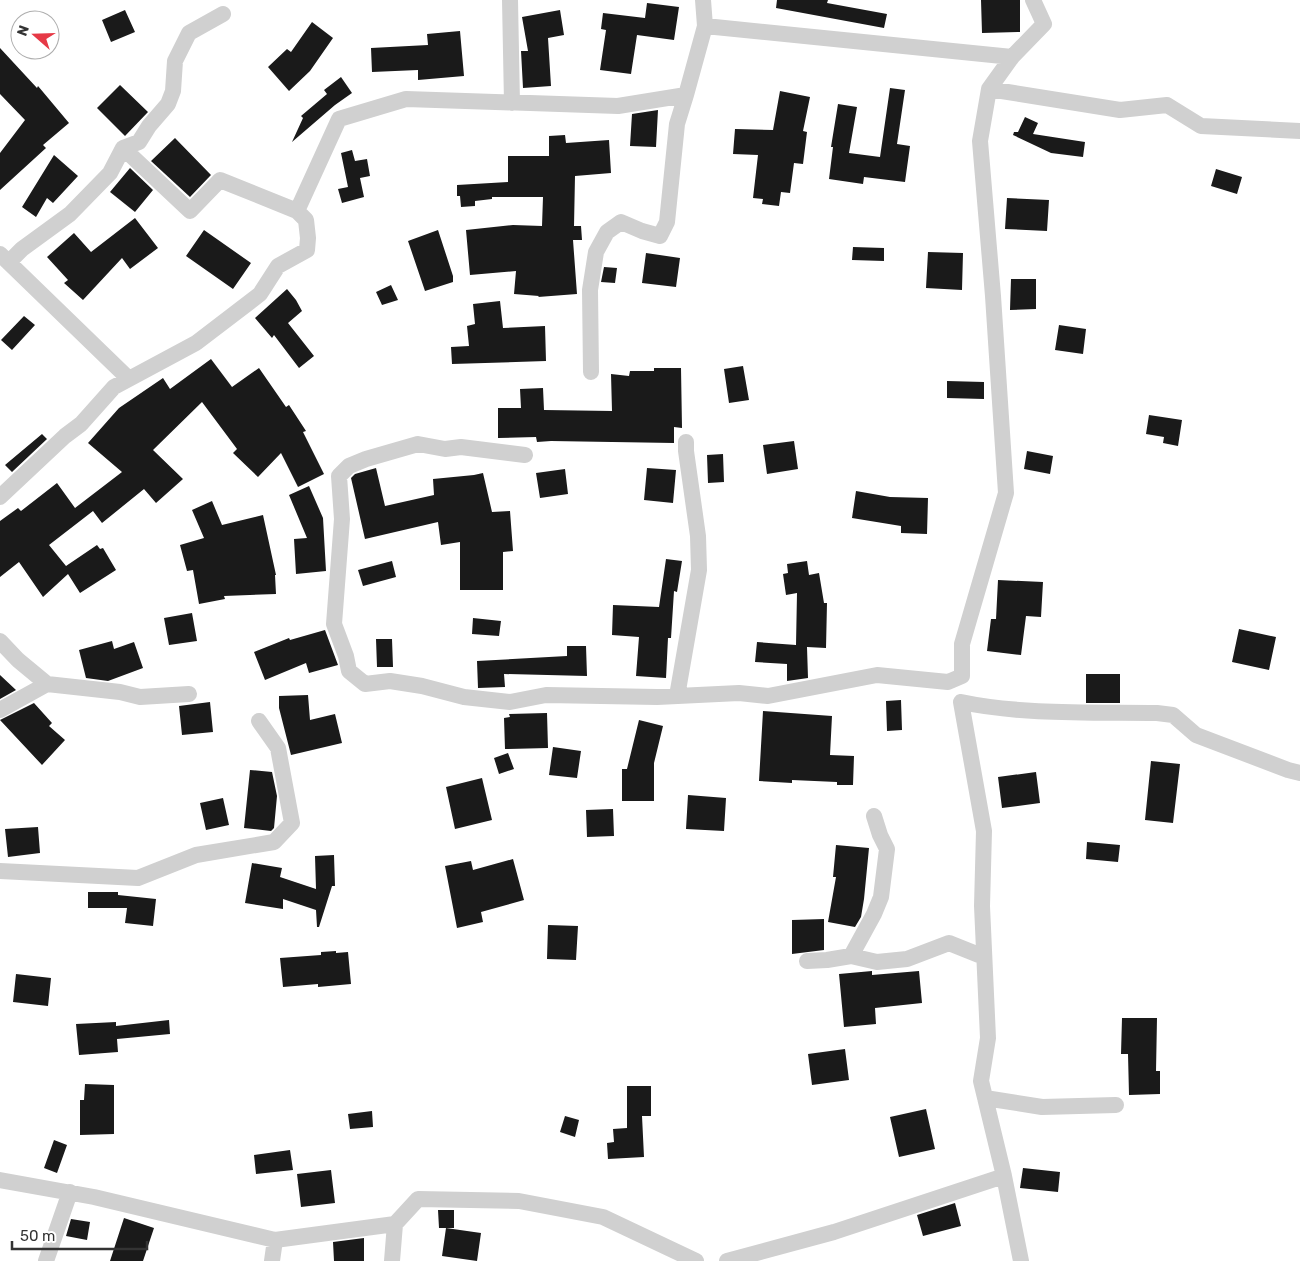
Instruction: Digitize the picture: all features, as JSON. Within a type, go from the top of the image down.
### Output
[{"type":"street","points":[[510,0],[512,103]]},
{"type":"street","points":[[591,372],[590,290],[596,252],[607,232],[621,222],[660,236],[667,222],[677,124],[705,26],[703,0]]},
{"type":"street","points":[[525,455],[462,447],[445,450],[418,444],[366,459],[349,466],[339,476],[342,519],[334,624],[346,656],[349,671],[365,684],[390,681],[422,686],[464,697],[510,702],[546,695],[677,696],[739,694],[768,696],[877,675],[948,682],[962,676],[962,644],[1006,493],[980,141],[989,89],[1012,57],[1044,24],[1033,0]]},
{"type":"street","points":[[129,379],[4,258],[22,249],[70,214],[110,173],[123,148],[139,142],[149,126],[168,104],[173,91],[175,61],[189,33],[223,14]]},
{"type":"street","points":[[705,26],[1012,57]]},
{"type":"street","points":[[989,89],[1120,110],[1167,105],[1201,126],[1300,131]]},
{"type":"street","points":[[297,211],[340,119],[406,99],[618,106],[686,96]]},
{"type":"street","points":[[0,497],[64,436],[81,424],[114,387],[196,343],[260,294],[278,266],[307,250],[306,220],[297,211],[220,180],[190,211],[123,148]]},
{"type":"street","points":[[677,696],[699,570],[698,536],[686,442]]},
{"type":"street","points":[[0,640],[18,660],[47,684],[120,692],[140,697],[189,694]]},
{"type":"street","points":[[948,682],[961,702],[984,831],[982,906],[988,1038],[981,1081],[1004,1176],[1021,1261]]},
{"type":"street","points":[[0,710],[47,684]]},
{"type":"street","points":[[961,702],[985,707],[1172,715],[1196,735],[1300,773]]},
{"type":"street","points":[[0,871],[138,878],[196,855],[274,842],[292,823],[278,748],[259,721]]},
{"type":"street","points":[[851,956],[881,898],[887,849],[874,816]]},
{"type":"street","points":[[807,961],[851,956],[877,962],[907,959],[949,943],[984,957]]},
{"type":"street","points":[[985,1098],[1042,1107],[1116,1105]]},
{"type":"street","points":[[727,1261],[834,1232],[1004,1176]]},
{"type":"street","points":[[0,1180],[94,1197],[275,1240],[395,1224]]},
{"type":"street","points":[[46,1261],[70,1192]]},
{"type":"street","points":[[392,1261],[395,1224],[418,1199],[519,1202],[603,1217],[696,1261]]},
{"type":"street","points":[[272,1261],[275,1240]]},
{"type":"building","points":[[777,0],[828,0],[827,3],[887,14],[884,28],[776,8]]},
{"type":"building","points":[[981,0],[1020,0],[1020,32],[982,33]]},
{"type":"building","points":[[647,3],[679,7],[674,40],[637,35],[631,74],[600,70],[606,30],[601,29],[603,13],[645,18]]},
{"type":"building","points":[[125,10],[135,32],[111,42],[102,20]]},
{"type":"building","points":[[560,10],[564,35],[548,38],[551,86],[523,88],[521,51],[528,51],[522,17]]},
{"type":"building","points":[[312,22],[333,38],[310,71],[289,91],[268,67],[287,49],[291,52]]},
{"type":"building","points":[[460,31],[464,76],[418,80],[418,70],[372,72],[371,48],[428,45],[427,34]]},
{"type":"building","points":[[0,48],[37,88],[38,86],[69,123],[43,145],[46,148],[0,190],[0,153],[25,120],[0,94]]},
{"type":"building","points":[[341,77],[352,93],[292,142],[303,118],[301,116],[327,94],[324,90]]},
{"type":"building","points":[[120,85],[148,112],[125,136],[97,108]]},
{"type":"building","points":[[890,88],[905,90],[897,144],[910,146],[905,182],[864,177],[863,184],[829,179],[833,147],[831,147],[838,104],[857,107],[849,153],[880,157]]},
{"type":"building","points":[[780,91],[810,97],[803,131],[807,132],[803,164],[794,163],[790,193],[781,192],[779,206],[762,204],[763,199],[753,198],[758,155],[733,154],[735,129],[773,130]]},
{"type":"building","points":[[658,110],[656,147],[630,146],[632,114]]},
{"type":"building","points":[[1025,117],[1038,123],[1033,134],[1085,142],[1083,157],[1051,153],[1013,135],[1014,132],[1018,132]]},
{"type":"building","points":[[565,135],[566,143],[609,140],[611,173],[575,176],[574,226],[581,226],[582,240],[573,240],[577,294],[538,297],[514,294],[516,271],[470,275],[466,230],[513,225],[542,226],[543,197],[492,197],[492,199],[475,201],[475,206],[461,207],[460,196],[457,196],[457,185],[508,182],[508,156],[549,156],[549,136]]},
{"type":"building","points":[[175,138],[211,175],[190,197],[151,161]]},
{"type":"building","points":[[352,150],[355,161],[367,159],[370,176],[360,178],[364,197],[342,203],[338,189],[348,187],[341,153]]},
{"type":"building","points":[[54,155],[78,176],[53,203],[47,198],[36,217],[22,207]]},
{"type":"building","points":[[130,168],[153,190],[135,212],[110,192]]},
{"type":"building","points":[[1216,169],[1242,177],[1237,194],[1211,186]]},
{"type":"building","points":[[1007,198],[1049,200],[1047,231],[1005,229]]},
{"type":"building","points":[[135,218],[158,248],[130,269],[122,258],[83,300],[64,283],[68,280],[47,257],[74,233],[91,252]]},
{"type":"building","points":[[204,230],[251,263],[233,289],[186,256]]},
{"type":"building","points":[[438,230],[453,276],[453,282],[425,291],[408,241]]},
{"type":"building","points":[[853,247],[884,248],[884,261],[852,260]]},
{"type":"building","points":[[928,252],[963,253],[962,290],[926,288]]},
{"type":"building","points":[[646,253],[680,258],[676,287],[642,283]]},
{"type":"building","points":[[604,267],[617,268],[615,283],[601,282]]},
{"type":"building","points":[[1011,279],[1036,279],[1036,309],[1010,310]]},
{"type":"building","points":[[391,285],[398,300],[382,305],[376,292]]},
{"type":"building","points":[[287,289],[302,311],[288,323],[314,356],[299,368],[274,335],[272,338],[255,318]]},
{"type":"building","points":[[500,301],[503,328],[545,326],[546,361],[452,364],[451,347],[469,346],[467,326],[475,324],[473,304]]},
{"type":"building","points":[[24,316],[35,325],[12,350],[1,340]]},
{"type":"building","points":[[1059,325],[1086,329],[1083,354],[1055,350]]},
{"type":"building","points":[[211,359],[232,387],[259,368],[286,407],[289,405],[306,431],[303,432],[324,474],[298,487],[281,453],[258,477],[233,453],[237,449],[202,402],[153,450],[183,479],[156,503],[144,489],[102,523],[93,511],[49,545],[66,566],[97,545],[100,549],[103,548],[116,570],[80,593],[68,574],[43,597],[19,562],[0,577],[0,521],[18,508],[21,511],[57,483],[75,508],[122,472],[88,443],[119,408],[163,378],[170,389]]},
{"type":"building","points":[[743,366],[749,400],[729,403],[724,369]]},
{"type":"building","points":[[654,368],[681,368],[682,428],[674,427],[674,443],[537,442],[536,437],[498,438],[498,408],[521,408],[520,389],[543,388],[544,410],[612,411],[611,374],[629,376],[630,371],[654,371]]},
{"type":"building","points":[[947,381],[984,382],[984,399],[947,398]]},
{"type":"building","points":[[1149,415],[1182,420],[1178,446],[1163,443],[1164,437],[1146,434]]},
{"type":"building","points":[[42,434],[47,439],[12,472],[5,465]]},
{"type":"building","points":[[794,441],[798,469],[767,474],[763,445]]},
{"type":"building","points":[[1027,451],[1053,456],[1050,474],[1024,469]]},
{"type":"building","points":[[723,454],[724,482],[708,483],[707,455]]},
{"type":"building","points":[[376,468],[385,506],[434,495],[433,479],[483,473],[492,512],[510,511],[513,551],[503,552],[503,590],[460,590],[460,542],[441,545],[438,522],[365,539],[351,478],[355,474]]},
{"type":"building","points":[[647,468],[676,470],[673,503],[644,500]]},
{"type":"building","points":[[565,469],[568,494],[540,498],[536,473]]},
{"type":"building","points":[[309,486],[323,518],[326,571],[296,574],[294,539],[307,538],[289,495]]},
{"type":"building","points":[[856,491],[890,497],[928,498],[927,534],[901,533],[901,526],[852,518]]},
{"type":"building","points":[[212,501],[222,525],[263,515],[276,575],[276,594],[224,596],[225,599],[199,604],[193,570],[187,571],[180,545],[204,538],[192,510]]},
{"type":"building","points":[[666,559],[682,561],[677,592],[674,591],[671,638],[668,638],[666,678],[636,676],[639,637],[612,635],[613,605],[659,607]]},
{"type":"building","points":[[392,561],[396,577],[363,586],[358,570]]},
{"type":"building","points":[[807,561],[809,575],[819,573],[824,603],[827,603],[826,648],[807,647],[808,678],[787,681],[787,664],[755,662],[757,642],[796,645],[797,593],[786,595],[783,574],[788,573],[787,564]]},
{"type":"building","points":[[998,580],[1043,582],[1041,617],[1026,616],[1021,655],[987,651],[991,619],[996,619]]},
{"type":"building","points":[[192,613],[197,641],[169,645],[164,618]]},
{"type":"building","points":[[473,618],[501,621],[499,636],[472,634]]},
{"type":"building","points":[[1239,629],[1276,637],[1269,670],[1232,662]]},
{"type":"building","points":[[325,630],[338,665],[309,673],[306,663],[265,680],[254,652],[289,638],[290,640]]},
{"type":"building","points":[[376,639],[392,639],[393,667],[377,667]]},
{"type":"building","points":[[112,641],[114,649],[134,642],[143,668],[108,681],[86,678],[79,650]]},
{"type":"building","points":[[567,646],[586,646],[587,676],[504,674],[505,687],[478,688],[477,661],[567,656]]},
{"type":"building","points":[[1086,674],[1120,674],[1120,703],[1086,703]]},
{"type":"building","points":[[0,675],[16,690],[0,699]]},
{"type":"building","points":[[308,695],[310,720],[335,714],[342,743],[291,755],[279,708],[279,696]]},
{"type":"building","points":[[901,700],[902,730],[887,731],[886,701]]},
{"type":"building","points":[[210,702],[213,732],[182,735],[179,706]]},
{"type":"building","points":[[34,703],[52,723],[49,726],[65,740],[42,765],[0,720]]},
{"type":"building","points":[[763,711],[832,716],[830,755],[854,756],[853,785],[837,785],[837,782],[792,780],[792,783],[759,781]]},
{"type":"building","points":[[547,713],[548,748],[505,749],[504,718],[510,717],[509,714]]},
{"type":"building","points":[[639,720],[663,726],[654,763],[654,801],[622,801],[622,769],[627,769]]},
{"type":"building","points":[[553,747],[581,751],[577,778],[549,775]]},
{"type":"building","points":[[508,753],[514,769],[499,774],[494,758]]},
{"type":"building","points":[[1151,761],[1180,764],[1173,823],[1145,820]]},
{"type":"building","points":[[250,770],[272,772],[277,796],[274,828],[271,831],[244,828]]},
{"type":"building","points":[[1036,772],[1040,803],[1002,808],[998,777]]},
{"type":"building","points":[[482,778],[492,820],[455,829],[446,787]]},
{"type":"building","points":[[688,795],[726,798],[724,831],[686,829]]},
{"type":"building","points":[[223,798],[229,825],[206,830],[200,803]]},
{"type":"building","points":[[613,809],[614,836],[587,837],[586,810]]},
{"type":"building","points":[[38,827],[40,853],[8,857],[5,829]]},
{"type":"building","points":[[1087,842],[1120,845],[1118,862],[1086,859]]},
{"type":"building","points":[[836,845],[869,848],[861,917],[855,927],[828,922],[836,877],[833,877]]},
{"type":"building","points":[[334,855],[335,886],[332,886],[319,927],[317,927],[316,910],[283,899],[283,909],[245,903],[252,863],[282,868],[280,877],[316,889],[315,856]]},
{"type":"building","points":[[513,859],[524,900],[481,912],[483,922],[457,928],[445,866],[471,861],[473,870]]},
{"type":"building","points":[[88,892],[118,892],[118,895],[156,899],[153,926],[125,923],[127,908],[88,908]]},
{"type":"building","points":[[824,919],[824,950],[792,954],[792,920]]},
{"type":"building","points":[[548,925],[578,926],[576,960],[547,959]]},
{"type":"building","points":[[336,951],[336,953],[348,952],[351,984],[318,987],[318,984],[283,987],[280,958],[321,955],[321,952]]},
{"type":"building","points":[[872,971],[872,975],[919,971],[922,1003],[875,1008],[876,1024],[844,1027],[839,974]]},
{"type":"building","points":[[16,974],[51,978],[48,1006],[13,1002]]},
{"type":"building","points":[[1122,1018],[1157,1018],[1156,1071],[1160,1071],[1160,1094],[1129,1095],[1128,1054],[1121,1054]]},
{"type":"building","points":[[169,1020],[170,1034],[117,1039],[118,1052],[79,1055],[76,1024],[116,1022],[116,1026]]},
{"type":"building","points":[[845,1049],[849,1080],[812,1085],[808,1054]]},
{"type":"building","points":[[85,1084],[114,1085],[114,1134],[80,1135],[80,1100],[84,1100]]},
{"type":"building","points":[[627,1086],[651,1086],[651,1116],[642,1116],[644,1157],[608,1159],[607,1143],[614,1142],[613,1129],[627,1128]]},
{"type":"building","points":[[926,1109],[935,1149],[899,1157],[890,1117]]},
{"type":"building","points":[[372,1111],[373,1127],[350,1129],[348,1114]]},
{"type":"building","points":[[565,1116],[579,1120],[575,1137],[560,1132]]},
{"type":"building","points":[[54,1140],[67,1145],[57,1173],[44,1168]]},
{"type":"building","points":[[290,1150],[293,1170],[256,1174],[254,1155]]},
{"type":"building","points":[[1023,1168],[1060,1172],[1058,1192],[1020,1188]]},
{"type":"building","points":[[331,1170],[335,1203],[301,1207],[297,1174]]},
{"type":"building","points":[[955,1203],[961,1226],[923,1236],[917,1215]]},
{"type":"building","points":[[438,1210],[454,1210],[454,1228],[439,1228]]},
{"type":"building","points":[[124,1218],[154,1228],[143,1261],[110,1261]]},
{"type":"building","points":[[71,1219],[90,1222],[87,1240],[66,1236]]},
{"type":"building","points":[[446,1228],[481,1233],[477,1261],[442,1256]]},
{"type":"building","points":[[364,1238],[364,1261],[334,1261],[333,1242]]}]
